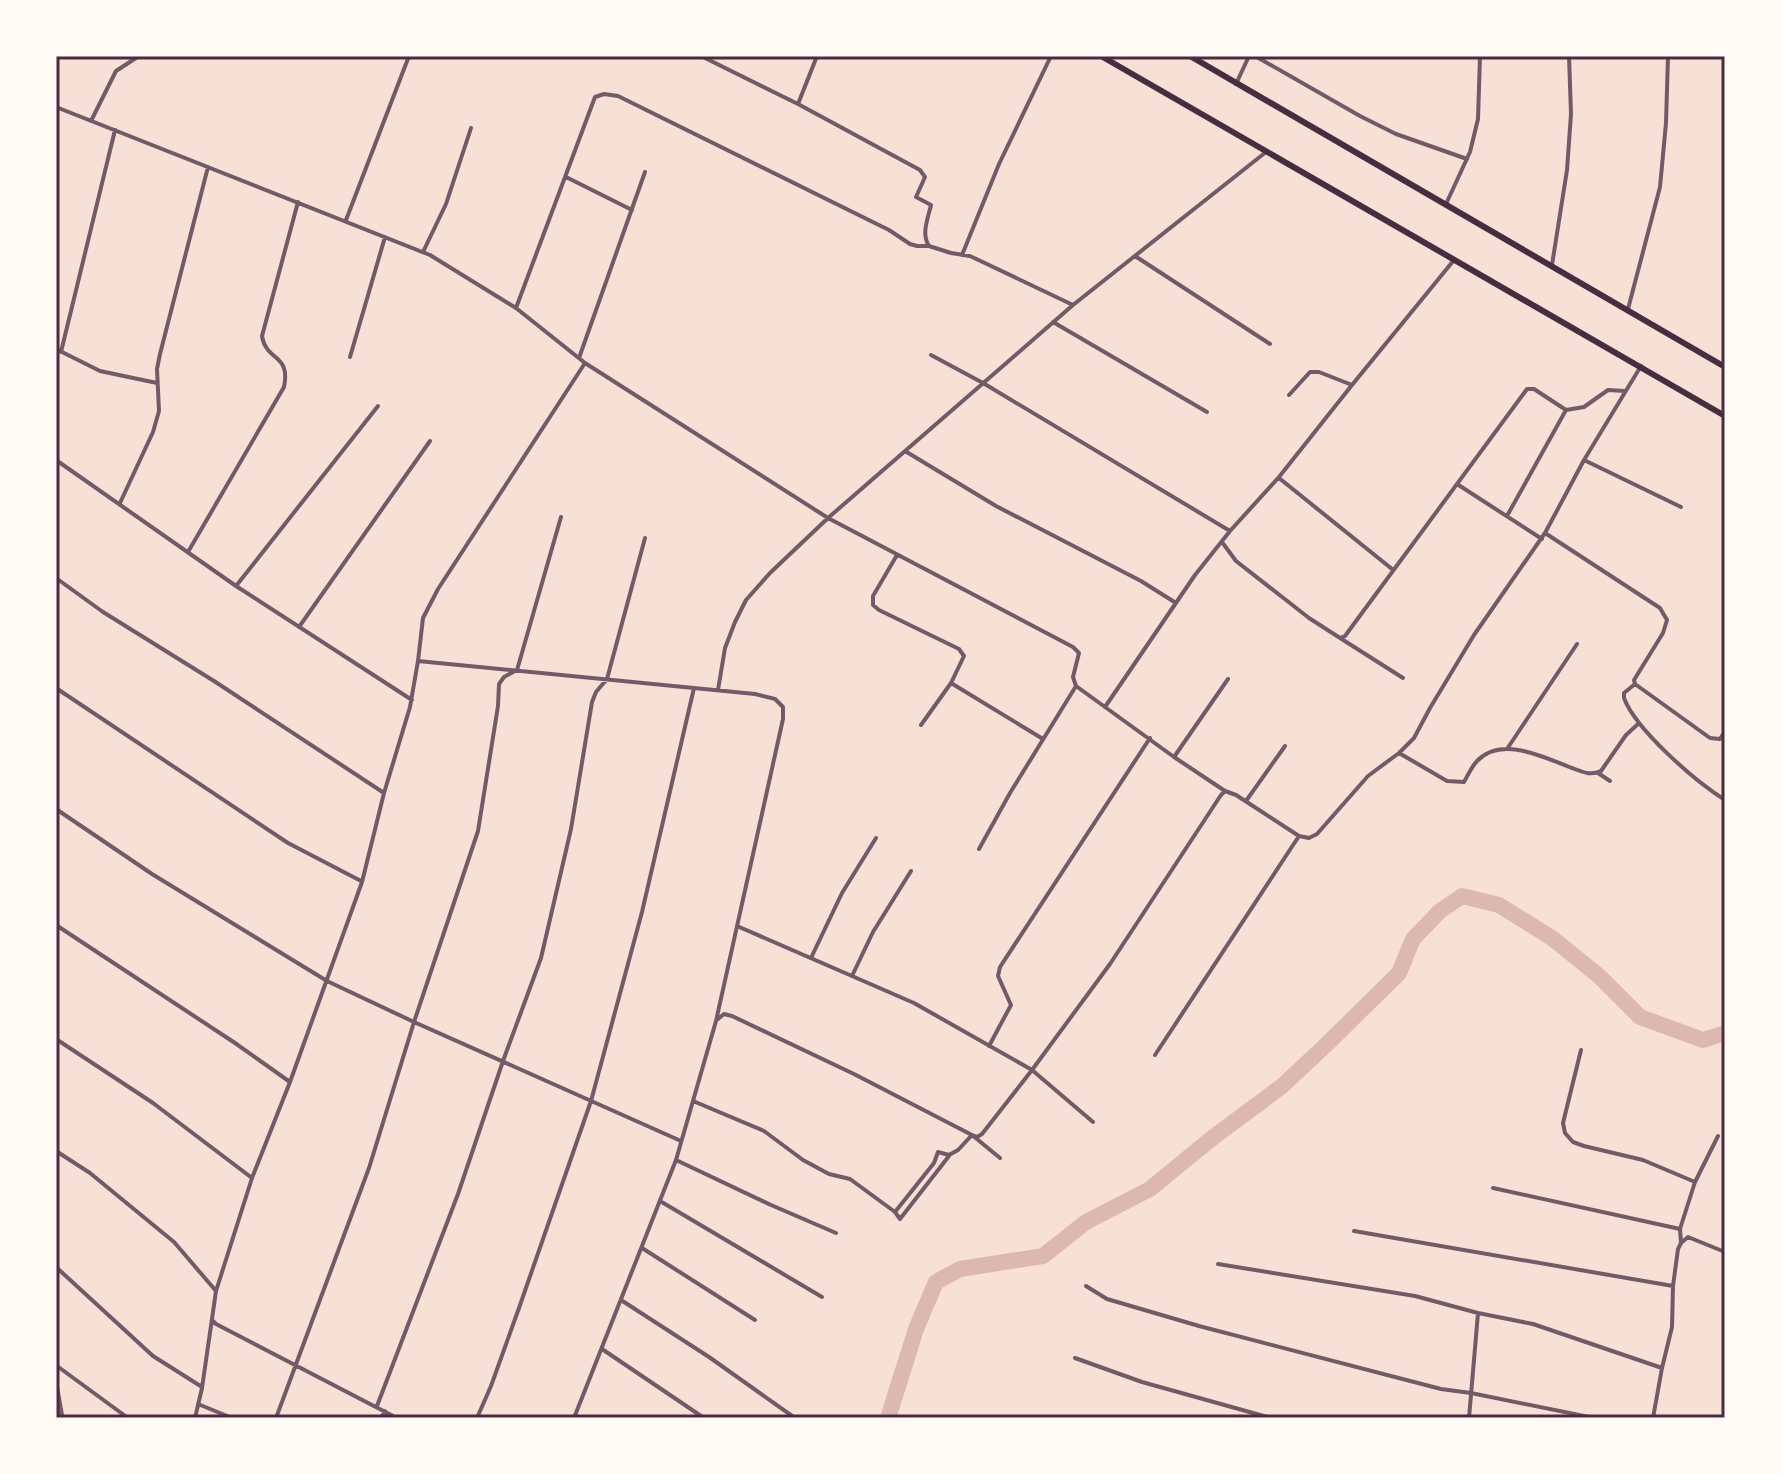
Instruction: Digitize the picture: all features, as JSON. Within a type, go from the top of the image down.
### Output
[{"type":"highway","points":[[1101,56],[1725,416]]},
{"type":"highway","points":[[1190,56],[1725,367]]},
{"type":"street","points":[[91,121],[116,71],[139,56]]},
{"type":"street","points":[[346,220],[409,56]]},
{"type":"street","points":[[701,56],[920,170],[925,177],[916,197],[931,205],[925,231],[929,246]]},
{"type":"street","points":[[798,104],[817,56]]},
{"type":"street","points":[[962,255],[999,164],[1051,56]]},
{"type":"street","points":[[1236,84],[1252,56],[1396,134],[1467,159]]},
{"type":"street","points":[[1445,206],[1467,159],[1478,119],[1480,56]]},
{"type":"street","points":[[1552,265],[1567,170],[1571,114],[1569,56]]},
{"type":"street","points":[[1628,310],[1660,187],[1668,56]]},
{"type":"street","points":[[516,308],[595,97],[604,94],[618,96],[889,230],[910,244],[970,256],[1073,305]]},
{"type":"street","points":[[56,107],[423,252],[516,308],[585,363],[828,518],[1073,647],[1079,653],[1073,677],[1076,686],[1218,786],[1223,793],[1246,801],[1299,836],[1309,838],[1317,834],[1368,776],[1414,738],[1474,635],[1543,536],[1584,460],[1641,366]]},
{"type":"street","points":[[423,252],[446,204],[471,128]]},
{"type":"street","points":[[115,130],[58,350],[100,371],[157,383]]},
{"type":"street","points":[[718,690],[725,648],[735,622],[746,600],[770,573],[828,518],[1073,305],[1266,152]]},
{"type":"street","points":[[120,503],[153,432],[159,411],[157,383],[160,354],[208,167]]},
{"type":"street","points":[[579,358],[645,172]]},
{"type":"street","points":[[565,176],[632,210]]},
{"type":"street","points":[[188,552],[284,387],[287,375],[285,366],[268,349],[262,336],[298,202]]},
{"type":"street","points":[[350,357],[385,237]]},
{"type":"street","points":[[1135,256],[1270,344]]},
{"type":"street","points":[[1105,707],[1230,531],[1279,477],[1454,260]]},
{"type":"street","points":[[1053,322],[1207,412]]},
{"type":"street","points":[[931,355],[1230,531]]},
{"type":"street","points":[[195,1418],[216,1291],[252,1178],[362,882],[412,700],[423,618],[438,589],[585,363]]},
{"type":"street","points":[[1289,395],[1310,372],[1319,372],[1352,385]]},
{"type":"street","points":[[1340,638],[1345,636],[1527,389],[1534,389],[1566,410],[1584,407],[1608,390],[1625,391]]},
{"type":"street","points":[[236,586],[378,406]]},
{"type":"street","points":[[1507,516],[1566,410]]},
{"type":"street","points":[[299,627],[430,441]]},
{"type":"street","points":[[905,451],[996,506],[1141,581],[1176,603]]},
{"type":"street","points":[[56,460],[236,586],[412,700]]},
{"type":"street","points":[[1584,460],[1681,507]]},
{"type":"street","points":[[1279,477],[1392,569]]},
{"type":"street","points":[[1457,484],[1660,608],[1667,620],[1663,633],[1634,680],[1635,684]]},
{"type":"street","points":[[276,1418],[369,1168],[478,831],[499,684],[504,677],[517,670],[561,517]]},
{"type":"street","points":[[377,1406],[458,1194],[541,958],[571,829],[592,702],[607,679],[645,538]]},
{"type":"street","points":[[1222,542],[1236,561],[1309,618],[1403,678]]},
{"type":"street","points":[[897,555],[873,596],[873,605],[962,652],[964,656],[951,683],[921,725]]},
{"type":"street","points":[[56,578],[103,612],[384,793]]},
{"type":"street","points":[[1507,749],[1577,644]]},
{"type":"street","points":[[418,661],[755,694],[775,699],[783,707],[783,719],[716,1021],[676,1160],[574,1418]]},
{"type":"street","points":[[1174,757],[1228,679]]},
{"type":"street","points":[[951,683],[1043,739]]},
{"type":"street","points":[[1635,684],[1624,693],[1624,698],[1638,724],[1725,800]]},
{"type":"street","points":[[1635,684],[1710,738],[1720,739],[1725,731]]},
{"type":"street","points":[[979,849],[1076,686]]},
{"type":"street","points":[[56,688],[288,843],[362,882]]},
{"type":"street","points":[[477,1418],[591,1101],[636,940],[694,688]]},
{"type":"street","points":[[1399,753],[1447,781],[1456,783],[1464,782],[1476,762],[1486,754],[1507,749],[1523,749],[1589,774],[1598,773],[1638,724]]},
{"type":"street","points":[[989,1046],[1011,1005],[998,976],[1000,967],[1150,738]]},
{"type":"street","points":[[1246,801],[1285,746]]},
{"type":"street","points":[[1598,773],[1610,781]]},
{"type":"street","points":[[716,1021],[724,1014],[732,1016],[977,1137],[1032,1070],[1110,964],[1223,793]]},
{"type":"street","points":[[56,809],[152,874],[327,981],[681,1141]]},
{"type":"street","points":[[1155,1055],[1299,836]]},
{"type":"street","points":[[811,958],[842,893],[876,838]]},
{"type":"street","points":[[852,976],[873,932],[911,871]]},
{"type":"street","points":[[56,925],[290,1082]]},
{"type":"street","points":[[737,926],[914,1003],[1032,1070],[1093,1122]]},
{"type":"street","points":[[56,1039],[153,1103],[252,1178]]},
{"type":"street","points":[[1581,1050],[1563,1123],[1565,1133],[1573,1142],[1643,1160],[1695,1182]]},
{"type":"street","points":[[693,1101],[764,1131],[803,1160],[829,1174],[850,1179],[900,1219],[949,1155],[972,1135]]},
{"type":"street","points":[[972,1135],[1000,1158]]},
{"type":"street","points":[[1681,1243],[1680,1229],[1695,1182],[1718,1136]]},
{"type":"street","points":[[56,1151],[90,1173],[174,1242],[216,1291]]},
{"type":"street","points":[[895,1212],[934,1163],[938,1152],[949,1155]]},
{"type":"street","points":[[676,1160],[836,1233]]},
{"type":"street","points":[[1493,1188],[1680,1229]]},
{"type":"street","points":[[660,1201],[822,1297]]},
{"type":"street","points":[[1354,1231],[1673,1286]]},
{"type":"street","points":[[1653,1418],[1672,1327],[1678,1249],[1688,1237],[1725,1252]]},
{"type":"street","points":[[642,1248],[755,1320]]},
{"type":"street","points":[[1218,1264],[1415,1296],[1533,1324],[1662,1368]]},
{"type":"street","points":[[56,1267],[153,1356],[202,1388]]},
{"type":"street","points":[[1086,1286],[1107,1299],[1199,1326],[1441,1389],[1594,1418]]},
{"type":"street","points":[[621,1300],[795,1418]]},
{"type":"street","points":[[1469,1418],[1478,1313]]},
{"type":"street","points":[[212,1320],[397,1418]]},
{"type":"street","points":[[602,1349],[704,1418]]},
{"type":"street","points":[[1075,1358],[1142,1382],[1271,1418]]},
{"type":"street","points":[[57,1366],[56,1384],[62,1418]]},
{"type":"street","points":[[57,1366],[128,1418]]},
{"type":"street","points":[[198,1404],[232,1418]]},
{"type":"street","points":[[381,1418],[385,1411]]},
{"type":"waterway","points":[[888,1418],[916,1329],[936,1282],[960,1269],[1043,1256],[1086,1222],[1150,1189],[1282,1086],[1326,1045],[1399,973],[1413,939],[1440,911],[1462,896],[1499,905],[1552,938],[1599,976],[1640,1017],[1703,1040],[1725,1033]]}]
